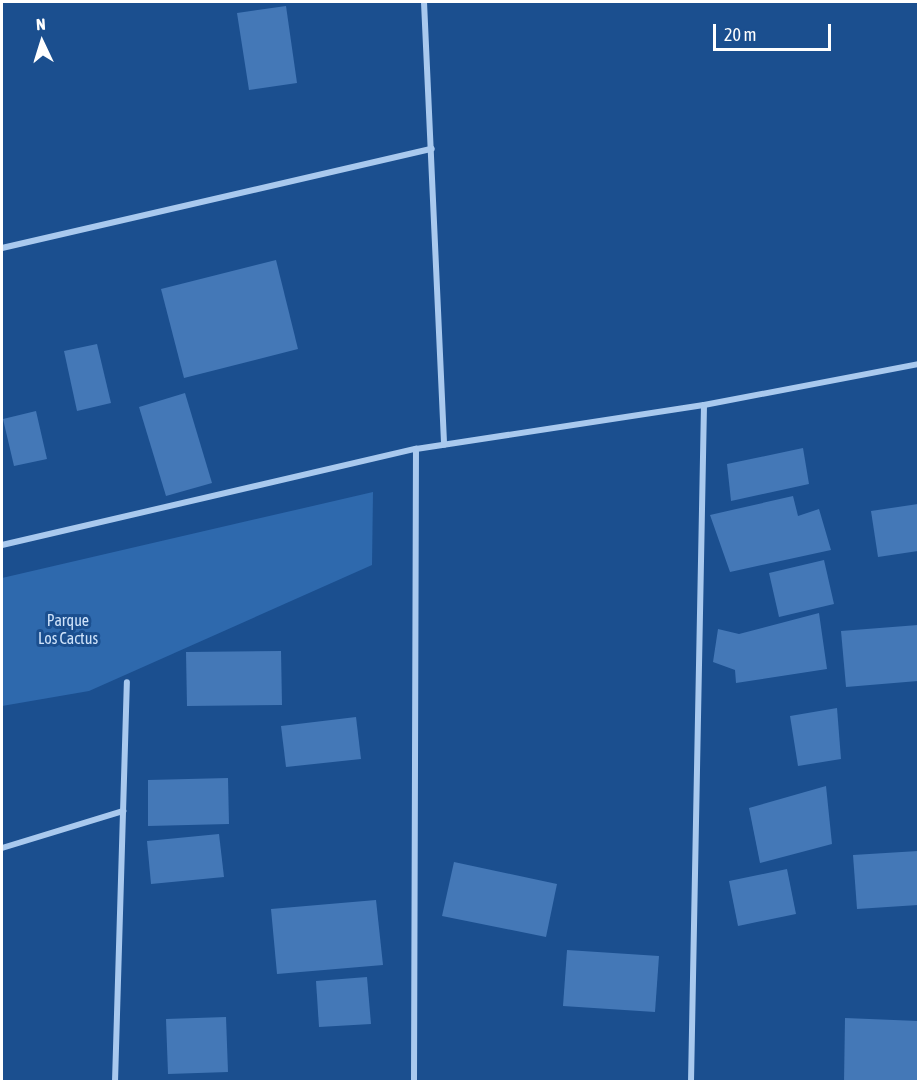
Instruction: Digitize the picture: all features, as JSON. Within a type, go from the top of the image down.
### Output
[{"type":"street","points":[[424,2],[444,445]]},
{"type":"street","points":[[2,248],[432,149]]},
{"type":"street","points":[[2,545],[416,449],[704,405],[918,364]]},
{"type":"street","points":[[691,1082],[704,405]]},
{"type":"street","points":[[414,1082],[416,449]]},
{"type":"street","points":[[115,1082],[127,682]]},
{"type":"street","points":[[2,848],[123,811]]},
{"type":"green space","name":"Parque Los Cactus","points":[[373,492],[372,565],[89,691],[2,706],[2,578]]},
{"type":"building","points":[[286,6],[297,83],[249,90],[237,13]]},
{"type":"building","points":[[276,260],[298,349],[184,378],[161,289]]},
{"type":"building","points":[[97,344],[111,403],[77,411],[64,351]]},
{"type":"building","points":[[185,393],[212,483],[166,496],[139,407]]},
{"type":"building","points":[[36,411],[47,459],[14,466],[3,419]]},
{"type":"building","points":[[803,448],[809,484],[731,501],[727,464]]},
{"type":"building","points":[[793,496],[798,516],[819,509],[831,550],[730,572],[710,515]]},
{"type":"building","points":[[918,504],[918,551],[878,557],[871,511]]},
{"type":"building","points":[[824,560],[834,604],[779,617],[769,573]]},
{"type":"building","points":[[819,613],[827,669],[736,683],[735,670],[713,662],[718,629],[739,634]]},
{"type":"building","points":[[918,625],[918,681],[846,687],[841,631]]},
{"type":"building","points":[[281,651],[282,705],[187,706],[186,652]]},
{"type":"building","points":[[837,708],[841,759],[798,766],[790,716]]},
{"type":"building","points":[[356,717],[361,759],[286,767],[281,726]]},
{"type":"building","points":[[228,778],[229,824],[148,826],[148,780]]},
{"type":"building","points":[[826,786],[832,844],[760,863],[749,808]]},
{"type":"building","points":[[219,834],[224,877],[151,884],[147,841]]},
{"type":"building","points":[[918,851],[918,905],[857,909],[853,855]]},
{"type":"building","points":[[454,862],[557,884],[546,937],[442,916]]},
{"type":"building","points":[[787,869],[796,914],[738,926],[729,881]]},
{"type":"building","points":[[376,900],[383,965],[277,974],[271,909]]},
{"type":"building","points":[[567,950],[659,956],[655,1012],[563,1006]]},
{"type":"building","points":[[367,977],[371,1024],[319,1027],[316,981]]},
{"type":"building","points":[[226,1017],[228,1072],[168,1074],[166,1019]]},
{"type":"building","points":[[845,1018],[918,1021],[918,1082],[844,1082]]}]
